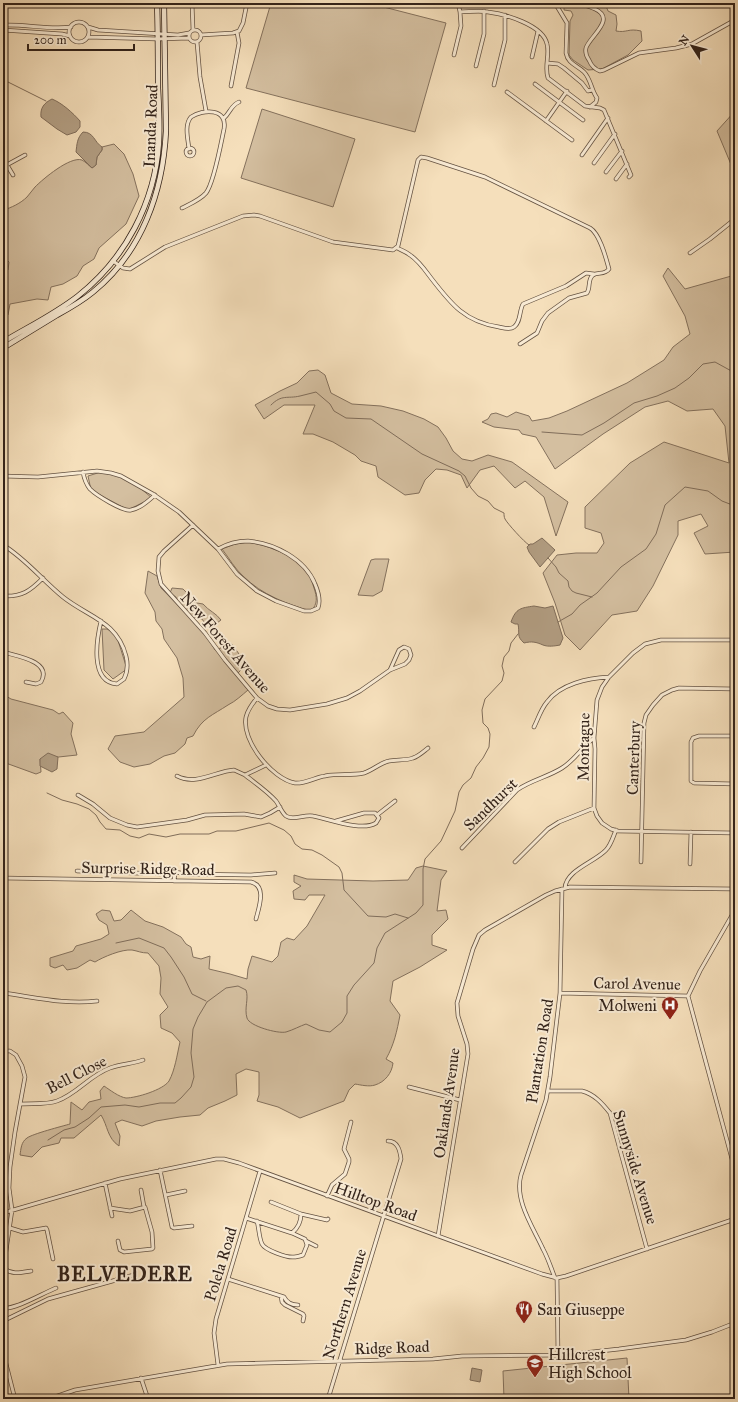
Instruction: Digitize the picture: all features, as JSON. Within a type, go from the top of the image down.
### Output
[{"type":"main road","name":"Inanda Road","points":[[3,342],[77,296],[99,277],[124,247],[138,222],[149,194],[155,172],[159,134],[157,3]]},
{"type":"main road","name":"Inanda Road","points":[[3,348],[84,299],[103,283],[135,242],[145,223],[157,193],[162,170],[166,131],[164,3]]},
{"type":"street","points":[[192,3],[193,30]]},
{"type":"street","points":[[201,35],[237,32],[240,30],[247,3]]},
{"type":"street","points":[[454,55],[461,24],[458,3]]},
{"type":"street","points":[[555,3],[567,23],[567,58],[571,64],[585,74],[597,100],[590,107]]},
{"type":"street","points":[[577,3],[595,9],[602,17],[601,27],[586,49],[589,62],[595,69],[600,71],[639,53],[680,48],[695,42],[735,20]]},
{"type":"street","points":[[460,12],[484,11],[505,15],[538,31],[545,38],[548,46],[546,72],[548,78],[585,106],[603,109],[627,164],[631,175],[629,177]]},
{"type":"street","points":[[476,66],[484,34],[484,11]]},
{"type":"street","points":[[494,85],[506,40],[505,15]]},
{"type":"street","points":[[3,25],[8,24],[63,28],[71,27],[79,22],[98,30],[158,34],[189,38],[192,41],[197,42]]},
{"type":"street","points":[[7,30],[8,24]]},
{"type":"street","points":[[31,32],[32,26]]},
{"type":"street","points":[[70,36],[71,27]]},
{"type":"street","points":[[3,30],[62,34],[70,36],[77,42],[84,41],[88,37],[88,27]]},
{"type":"street","points":[[88,37],[158,39],[165,36],[189,33],[193,30],[198,30],[201,35]]},
{"type":"street","points":[[532,57],[538,31]]},
{"type":"street","points":[[231,86],[239,43],[237,32]]},
{"type":"street","points":[[189,33],[189,38]]},
{"type":"street","points":[[201,35],[197,42],[201,85],[206,111]]},
{"type":"street","points":[[547,63],[560,65],[576,78],[588,91],[592,90]]},
{"type":"street","points":[[535,84],[583,120]]},
{"type":"street","points":[[507,92],[572,140]]},
{"type":"street","points":[[546,121],[567,92]]},
{"type":"street","points":[[224,118],[232,107],[238,102]]},
{"type":"street","points":[[182,208],[201,197],[208,189],[224,129],[224,118],[218,113],[206,111],[192,116],[188,121],[187,134],[189,149]]},
{"type":"street","points":[[582,155],[608,118]]},
{"type":"street","points":[[594,163],[615,134]]},
{"type":"street","points":[[606,172],[622,151]]},
{"type":"street","points":[[13,175],[4,165],[24,156]]},
{"type":"street","points":[[113,261],[125,269],[130,269],[165,247],[231,220],[248,215],[260,216],[333,242],[391,250],[397,248],[410,255],[417,261],[451,303],[464,314],[493,326],[509,329],[518,323],[524,304],[566,286],[586,273],[594,274],[605,272],[609,268],[594,230],[485,177],[436,160],[423,158],[420,158],[417,163],[397,248]]},
{"type":"street","points":[[616,179],[627,164]]},
{"type":"street","points":[[690,253],[735,219]]},
{"type":"street","points":[[520,344],[537,333],[542,321],[548,313],[569,298],[587,293],[590,278],[594,274]]},
{"type":"street","points":[[3,476],[38,477],[98,471],[114,473],[132,481],[169,505],[218,549],[233,570],[246,583],[262,594],[276,602],[304,611],[311,611],[318,608],[319,598],[317,587],[312,577],[304,566],[290,556],[266,545],[247,541],[234,542],[218,549]]},
{"type":"street","points":[[83,472],[86,482],[93,492],[125,510],[140,507],[155,495]]},
{"type":"street","name":"New Forest Avenue","points":[[193,525],[159,557],[158,571],[161,584],[205,633],[225,660],[257,698],[271,708],[280,710],[290,710],[327,704],[353,695],[390,670],[407,662],[411,655],[409,649],[403,647],[399,650],[390,670]]},
{"type":"street","points":[[3,545],[26,562],[68,600],[102,621],[119,638],[128,662],[126,677],[123,681],[117,684],[109,682],[103,677],[98,664],[97,644],[102,621]]},
{"type":"street","points":[[3,596],[18,595],[27,592],[43,578]]},
{"type":"street","name":"Montague","points":[[594,808],[594,738],[598,696],[602,687],[609,678],[633,653],[642,646],[652,642],[670,640],[735,640]]},
{"type":"street","points":[[3,652],[33,661],[41,667],[44,675],[41,682],[36,684],[26,682]]},
{"type":"street","points":[[534,727],[545,705],[557,692],[576,683],[609,678]]},
{"type":"street","name":"Canterbury","points":[[641,862],[644,720],[650,708],[662,695],[679,688],[735,689]]},
{"type":"street","points":[[257,698],[246,716],[246,726],[251,744],[266,764],[278,775],[297,783],[324,776],[366,772],[388,761],[414,758],[428,748]]},
{"type":"street","points":[[735,736],[699,736],[692,738],[691,776],[694,783],[735,784]]},
{"type":"street","name":"Sandhurst","points":[[462,848],[517,790],[528,783],[564,767],[572,761],[585,745],[594,738]]},
{"type":"street","points":[[245,775],[266,764]]},
{"type":"street","points":[[177,776],[184,779],[196,779],[234,770],[245,775],[269,794],[280,807],[284,815],[289,818],[310,815],[368,827],[377,822],[379,819],[378,815]]},
{"type":"street","points":[[78,795],[93,804],[110,818],[127,825],[137,827],[187,820],[205,815],[244,814],[261,817],[280,807]]},
{"type":"street","points":[[378,815],[395,801]]},
{"type":"street","points":[[515,862],[540,835],[550,827],[594,808],[600,821],[606,827],[616,830],[735,833]]},
{"type":"street","points":[[336,821],[364,813],[373,813],[378,815]]},
{"type":"street","points":[[563,888],[570,876],[606,850],[612,841],[616,830]]},
{"type":"street","points":[[690,864],[691,832]]},
{"type":"street","points":[[77,871],[163,874],[175,872],[186,874],[251,875],[276,873]]},
{"type":"street","points":[[174,881],[175,872]]},
{"type":"street","name":"Surprise Ridge Road","points":[[3,878],[253,882],[261,891],[256,919]]},
{"type":"street","name":"Oaklands Avenue","points":[[438,1236],[468,1050],[458,1016],[457,1003],[480,933],[550,893],[563,888],[605,886],[735,888]]},
{"type":"street","name":"Plantation Road","points":[[558,1355],[556,1278],[524,1207],[520,1183],[521,1174],[548,1092],[560,993],[563,888]]},
{"type":"street","name":"Carol Avenue","points":[[560,993],[688,996],[700,971],[735,910]]},
{"type":"street","points":[[3,993],[72,1002],[97,1001]]},
{"type":"street","points":[[688,996],[735,1170]]},
{"type":"street","points":[[3,1051],[10,1051],[16,1055],[24,1070],[25,1077],[13,1139],[9,1178],[9,1193],[12,1210],[3,1269],[17,1274],[31,1271]]},
{"type":"street","name":"Bell Close","points":[[20,1104],[57,1101],[69,1095],[90,1079],[110,1068],[136,1063],[143,1060]]},
{"type":"street","points":[[409,1087],[460,1100]]},
{"type":"street","name":"Sunnyside Avenue","points":[[548,1092],[587,1092],[610,1112],[648,1249]]},
{"type":"street","points":[[327,1196],[332,1185],[345,1174],[349,1162],[344,1149],[350,1122]]},
{"type":"street","name":"Northern Avenue","points":[[328,1399],[401,1159],[398,1146],[392,1141],[388,1141]]},
{"type":"street","name":"Hilltop Road","points":[[3,1213],[105,1183],[160,1170],[219,1159],[230,1160],[556,1278]]},
{"type":"street","points":[[160,1170],[172,1227],[192,1226]]},
{"type":"street","name":"Polela Road","points":[[218,1365],[214,1328],[260,1171]]},
{"type":"street","points":[[105,1183],[112,1216]]},
{"type":"street","points":[[118,1241],[120,1250],[124,1252],[153,1248],[152,1232],[144,1207],[141,1190]]},
{"type":"street","points":[[166,1195],[185,1191]]},
{"type":"street","points":[[271,1202],[301,1214],[328,1219]]},
{"type":"street","points":[[110,1208],[130,1211],[144,1207]]},
{"type":"street","points":[[292,1232],[300,1225],[301,1214]]},
{"type":"street","points":[[246,1218],[292,1232],[316,1246]]},
{"type":"street","points":[[556,1278],[648,1249],[735,1219]]},
{"type":"street","points":[[257,1221],[263,1246],[276,1253],[293,1258],[303,1255],[307,1245],[306,1241]]},
{"type":"street","points":[[10,1228],[23,1232],[46,1228],[53,1259]]},
{"type":"street","points":[[3,1321],[48,1299],[134,1275]]},
{"type":"street","points":[[228,1279],[282,1296],[289,1303],[298,1305]]},
{"type":"street","points":[[3,1308],[13,1308],[56,1288]]},
{"type":"street","points":[[282,1296],[282,1302],[285,1305],[303,1314],[303,1321]]},
{"type":"street","name":"Ridge Road","points":[[49,1399],[75,1390],[218,1365],[469,1356],[558,1355],[686,1340],[735,1323]]},
{"type":"street","points":[[3,1352],[14,1399]]},
{"type":"street","points":[[141,1378],[148,1399]]},
{"type":"shaded area","points":[[271,3],[368,3],[446,23],[415,132],[246,88]]},
{"type":"shaded area","points":[[564,3],[596,3],[606,6],[608,11],[616,15],[616,31],[641,31],[642,41],[628,55],[602,69],[588,70],[573,60],[569,55],[570,21],[573,15],[571,11],[564,10]]},
{"type":"shaded area","points":[[52,99],[67,108],[80,121],[80,127],[76,132],[67,135],[41,117],[43,106]]},
{"type":"shaded area","points":[[262,109],[355,139],[333,207],[241,178]]},
{"type":"shaded area","points":[[735,111],[735,174],[717,131]]},
{"type":"shaded area","points":[[83,132],[87,132],[92,135],[102,147],[102,150],[97,157],[96,165],[92,168],[76,152],[78,139]]},
{"type":"shaded area","points":[[114,144],[124,154],[133,174],[139,196],[126,224],[99,248],[94,259],[83,266],[77,276],[63,284],[51,287],[48,300],[37,299],[10,304],[8,315],[3,318],[3,272],[8,270],[9,262],[6,259],[3,261],[3,210],[13,207],[22,201],[44,179],[71,161],[82,160],[92,168],[96,165],[97,157],[102,150],[102,147]]},
{"type":"shaded area","points":[[668,268],[685,289],[735,275],[735,552],[705,554],[694,533],[708,526],[701,514],[678,521],[678,535],[653,586],[637,611],[612,615],[580,650],[565,635],[555,603],[543,573],[557,555],[597,553],[604,543],[601,533],[585,528],[585,507],[630,463],[664,442],[729,463],[725,426],[713,409],[687,411],[668,401],[645,407],[603,434],[555,469],[536,437],[522,434],[519,430],[494,427],[482,422],[488,419],[491,414],[496,413],[507,417],[516,412],[529,416],[532,421],[549,418],[627,383],[664,360],[673,347],[690,334],[685,316],[663,276]]},
{"type":"shaded area","points":[[318,370],[325,375],[331,393],[352,404],[381,406],[403,411],[424,419],[438,427],[453,451],[462,459],[472,461],[488,455],[512,462],[568,502],[556,536],[544,497],[525,481],[515,488],[494,466],[480,470],[467,488],[461,475],[447,470],[436,469],[425,480],[419,493],[405,495],[378,477],[376,466],[361,461],[355,455],[333,442],[313,434],[303,434],[315,405],[284,405],[264,419],[255,405],[297,383],[309,371]]},
{"type":"shaded area","points":[[104,471],[133,482],[152,498],[128,510],[91,490],[88,476]]},
{"type":"shaded area","points":[[542,538],[555,550],[540,567],[527,547]]},
{"type":"shaded area","points":[[249,542],[279,551],[289,556],[304,569],[310,578],[316,594],[316,603],[311,611],[275,598],[250,583],[235,567],[222,549],[235,544]]},
{"type":"shaded area","points":[[389,559],[382,591],[373,596],[358,595],[371,560]]},
{"type":"shaded area","points":[[148,571],[157,576],[161,588],[205,633],[215,650],[232,644],[239,654],[244,667],[236,675],[248,690],[234,702],[204,721],[193,736],[187,738],[185,744],[175,753],[164,756],[150,764],[134,767],[120,762],[108,749],[115,736],[144,732],[184,697],[183,678],[177,658],[164,639],[162,629],[156,621],[155,612],[145,593]]},
{"type":"shaded area","points":[[172,588],[183,589],[197,603],[203,604],[221,620],[209,629],[202,619],[193,617],[179,604],[176,597],[170,593]]},
{"type":"shaded area","points":[[534,606],[545,608],[553,606],[563,638],[560,645],[545,646],[534,642],[524,643],[520,638],[518,624],[511,622],[513,617],[517,611],[526,607]]},
{"type":"shaded area","points":[[102,629],[107,629],[116,634],[127,669],[113,679],[104,670]]},
{"type":"shaded area","points":[[6,696],[11,699],[53,710],[59,714],[63,712],[73,723],[71,734],[77,755],[40,759],[41,772],[36,774],[3,762],[3,699]]},
{"type":"shaded area","points":[[48,753],[58,757],[57,769],[52,772],[40,766],[40,759]]},
{"type":"shaded area","points":[[423,866],[447,871],[441,880],[437,911],[446,910],[448,919],[432,935],[432,945],[447,950],[420,967],[393,981],[390,1001],[400,1015],[395,1038],[386,1059],[393,1063],[392,1067],[387,1077],[382,1082],[370,1086],[355,1084],[349,1090],[344,1101],[300,1118],[278,1107],[257,1101],[259,1095],[259,1072],[246,1069],[236,1074],[237,1095],[208,1108],[200,1115],[156,1121],[142,1126],[122,1120],[115,1123],[120,1136],[119,1146],[110,1136],[101,1115],[74,1138],[61,1138],[59,1143],[42,1147],[32,1157],[20,1155],[22,1144],[30,1136],[70,1124],[71,1102],[82,1110],[89,1102],[101,1099],[100,1091],[104,1086],[126,1098],[142,1095],[166,1084],[173,1072],[180,1042],[172,1033],[161,1028],[160,1015],[168,1007],[160,994],[161,978],[159,966],[148,953],[132,950],[118,952],[95,962],[90,960],[77,968],[67,970],[63,965],[55,968],[50,966],[50,958],[73,951],[76,946],[101,939],[109,934],[107,925],[99,920],[96,914],[102,910],[110,911],[114,921],[121,920],[131,910],[145,921],[163,927],[181,937],[186,944],[191,947],[193,957],[201,959],[210,956],[209,969],[247,979],[252,956],[272,962],[278,956],[281,942],[287,938],[294,940],[307,926],[325,895],[309,895],[305,900],[294,899],[293,891],[301,886],[294,882],[294,875],[307,879],[373,881],[408,880],[416,868]]},
{"type":"shaded area","name":"Hillcrest High School","points":[[627,1358],[629,1399],[504,1399],[503,1371]]},
{"type":"shaded area","points":[[472,1368],[482,1370],[480,1382],[470,1380]]},
{"type":"waterway","points":[[3,78],[46,101]]},
{"type":"waterway","points":[[542,432],[582,435],[604,423],[634,403],[657,396],[675,388],[689,378],[703,364],[715,362],[735,373]]},
{"type":"waterway","points":[[271,405],[278,399],[316,392],[330,404],[334,411],[346,418],[371,419],[422,454],[459,471],[465,476],[471,488],[478,496],[488,501],[494,508],[504,513],[504,518],[506,521],[529,545]]},
{"type":"waterway","points":[[558,622],[572,614],[580,605],[597,593],[621,567],[646,549],[656,534],[665,505],[685,487],[708,491],[722,501],[735,506]]},
{"type":"waterway","points":[[548,558],[559,573],[568,581],[569,587],[572,591],[592,597]]},
{"type":"waterway","points":[[48,1140],[64,1130],[75,1127],[89,1118],[101,1107],[125,1105],[139,1107],[160,1103],[175,1103],[181,1098],[191,1087],[194,1077],[191,1053],[193,1029],[207,1002],[226,988],[238,986],[246,990],[247,1018],[253,1024],[264,1029],[277,1032],[286,1032],[306,1024],[319,1030],[330,1032],[342,1022],[347,1013],[347,996],[354,985],[374,963],[377,948],[385,933],[416,913],[423,905],[423,869],[425,859],[441,841],[455,811],[459,792],[463,785],[471,778],[489,747],[490,734],[488,728],[483,723],[482,710],[485,699],[502,681],[504,673],[502,666],[504,657],[509,651],[511,643],[518,634]]},
{"type":"waterway","points":[[47,793],[62,800],[89,809],[96,815],[106,829],[120,830],[130,836],[139,838],[149,834],[166,837],[180,834],[209,834],[217,831],[236,831],[269,823],[284,830],[291,836],[295,844],[302,849],[312,850],[339,867],[342,873],[344,890],[368,916],[386,917],[395,914],[408,918]]},
{"type":"waterway","points":[[116,943],[139,938],[164,948],[184,977],[192,994],[206,1001]]},
{"type":"place","name":"Molweni","points":[[670,1020]]},
{"type":"place","name":"San Giuseppe","points":[[524,1324]]},
{"type":"place","name":"Hillcrest High School","points":[[535,1378]]},
{"type":"district","name":"BELVEDERE","points":[[125,1274]]}]
